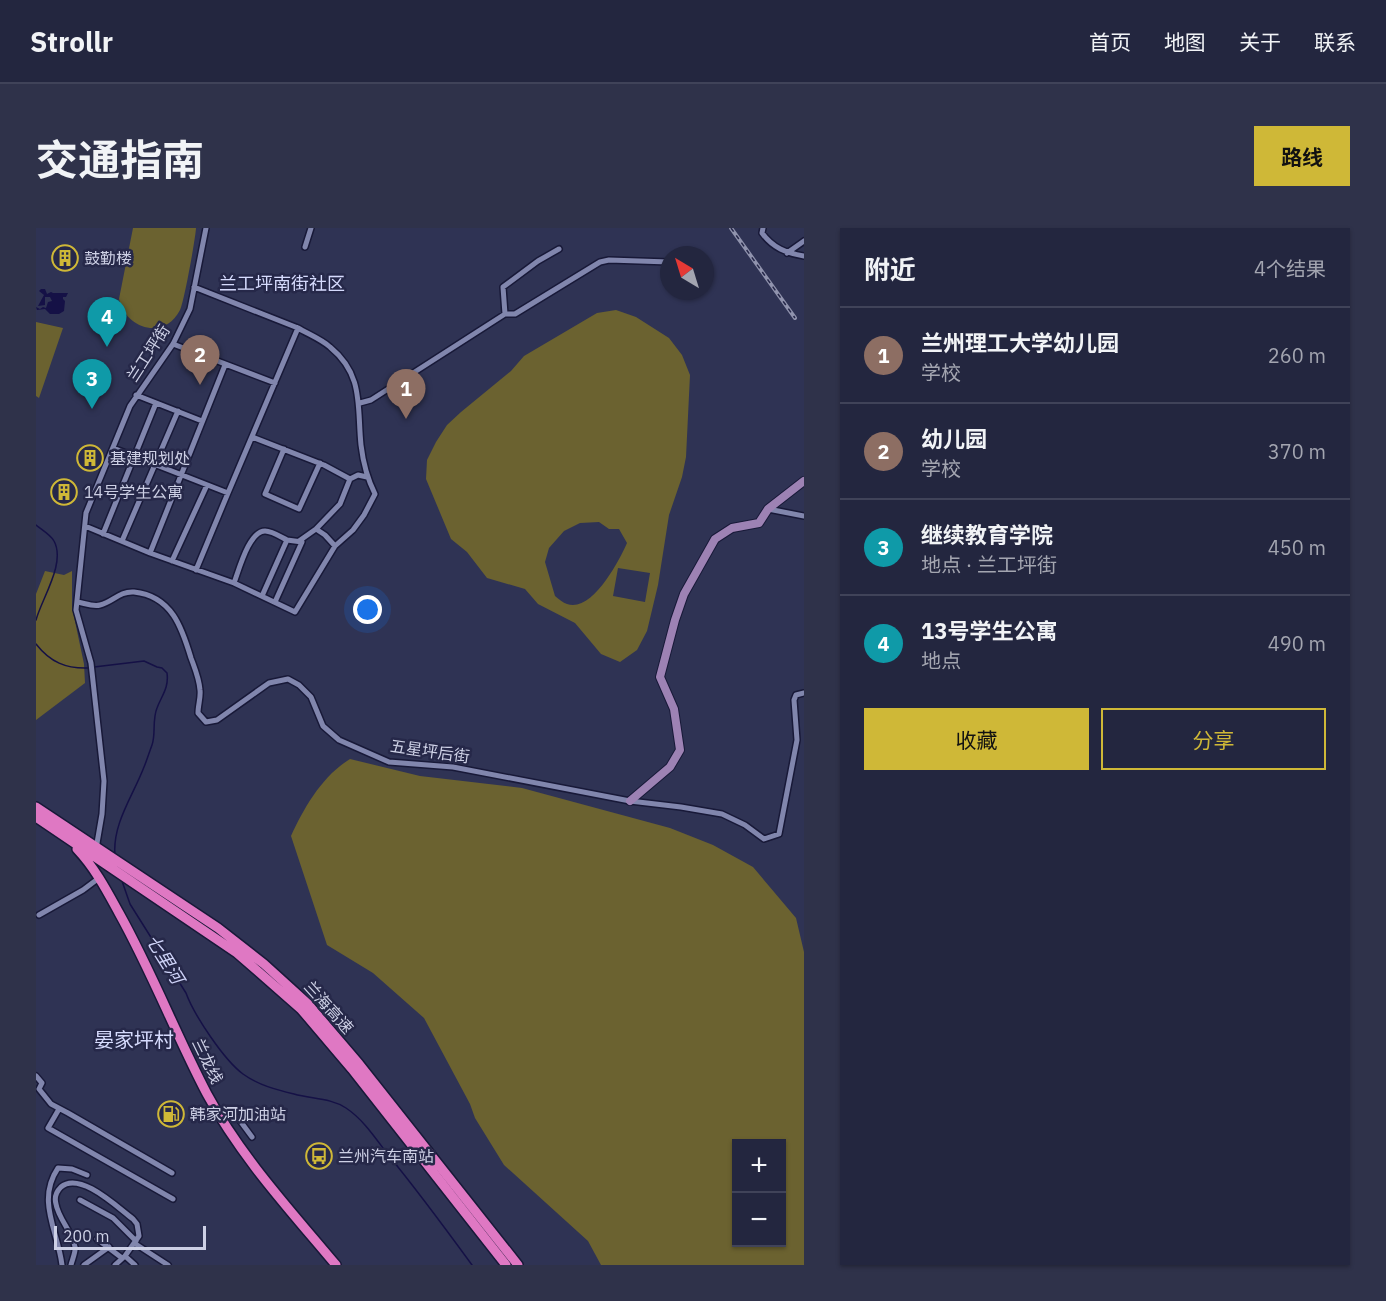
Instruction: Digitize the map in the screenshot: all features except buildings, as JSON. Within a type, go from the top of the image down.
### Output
[{"type":"highway","points":[[36,807],[62,829]]},
{"type":"highway","points":[[36,817],[62,829]]},
{"type":"highway","name":"兰龙线","points":[[62,829],[86,858],[93,857]]},
{"type":"highway","name":"兰海高速","points":[[62,829],[93,857],[107,864],[237,953],[301,1009],[352,1069],[506,1265]]},
{"type":"highway","name":"兰海高速","points":[[93,857],[106,854],[117,860],[243,946],[307,1003],[352,1055],[518,1265]]},
{"type":"highway","name":"兰龙线","points":[[93,857],[99,878],[116,906]]},
{"type":"highway","name":"兰龙线","points":[[93,857],[207,1094],[229,1132],[250,1161],[336,1265]]},
{"type":"street","name":"兰工坪街","points":[[93,857],[102,814],[104,781],[91,663],[76,610],[86,513],[129,406],[173,344],[190,309],[206,228]]},
{"type":"street","points":[[305,247],[311,228]]},
{"type":"street","points":[[763,228],[762,233],[769,243],[788,254],[804,256]]},
{"type":"street","points":[[788,254],[804,241]]},
{"type":"street","points":[[505,314],[503,287],[538,261],[559,249]]},
{"type":"street","points":[[360,403],[371,400],[505,314],[515,314],[600,262],[609,260],[660,262]]},
{"type":"street","points":[[85,526],[150,553],[234,583],[295,612],[335,546],[353,530],[375,494],[367,477],[361,448],[360,403],[352,373],[343,360],[330,346],[298,328],[194,286]]},
{"type":"street","points":[[196,570],[298,328]]},
{"type":"street","points":[[173,344],[275,383]]},
{"type":"street","points":[[150,553],[225,364]]},
{"type":"street","points":[[136,395],[202,421]]},
{"type":"street","points":[[103,534],[156,403]]},
{"type":"street","points":[[122,541],[178,411]]},
{"type":"street","points":[[252,437],[320,463],[350,479]]},
{"type":"street","points":[[113,448],[228,493]]},
{"type":"street","points":[[284,449],[265,494],[299,509],[320,463]]},
{"type":"street","points":[[234,583],[252,538],[260,531],[267,530],[287,540],[299,541],[316,529],[340,504],[350,479],[358,475],[367,477]]},
{"type":"street","points":[[630,801],[670,767],[680,750],[674,709],[660,677],[684,594],[715,539],[732,528],[759,523],[768,509],[804,480]]},
{"type":"street","points":[[172,561],[207,485]]},
{"type":"street","points":[[768,509],[804,516]]},
{"type":"street","points":[[316,529],[325,534],[335,546]]},
{"type":"street","points":[[262,596],[287,540]]},
{"type":"street","points":[[275,603],[302,542],[299,541]]},
{"type":"street","name":"五星坪后街","points":[[77,602],[103,605],[123,593],[134,592],[156,600],[168,609],[177,620],[199,677],[201,693],[198,713],[206,722],[217,720],[269,683],[288,679],[299,685],[311,698],[323,726],[339,740],[389,762],[453,767],[630,801]]},
{"type":"street","points":[[630,801],[722,814],[745,825],[764,839],[779,834],[797,740],[794,700],[796,695],[804,693]]},
{"type":"street","points":[[39,915],[83,890],[99,878]]},
{"type":"street","points":[[36,1076],[42,1083],[39,1089],[51,1104],[172,1173]]},
{"type":"street","points":[[59,1109],[48,1128],[173,1199]]},
{"type":"street","points":[[238,1118],[252,1137]]},
{"type":"street","points":[[62,1265],[41,1206],[45,1189],[52,1173],[58,1168],[72,1169],[87,1175]]},
{"type":"street","points":[[71,1265],[75,1247],[56,1206],[55,1197],[58,1189],[67,1182],[83,1184],[133,1219],[139,1230],[139,1236],[115,1265]]},
{"type":"street","points":[[80,1200],[113,1218],[135,1242],[168,1265]]},
{"type":"street","points":[[97,1239],[135,1265]]},
{"type":"street","points":[[84,1265],[109,1247]]},
{"type":"shaded area","points":[[133,228],[196,228],[180,310],[165,325],[156,328],[137,324],[129,318],[119,299]]},
{"type":"shaded area","points":[[45,289],[47,294],[51,292],[68,293],[66,297],[63,297],[64,311],[59,314],[50,314],[45,309],[37,310],[36,307],[46,308],[48,302],[52,301],[50,297],[45,297],[45,305],[38,306],[44,295],[39,291]]},
{"type":"shaded area","points":[[616,310],[636,317],[669,338],[682,355],[690,375],[686,457],[669,515],[658,585],[647,631],[637,650],[620,662],[601,654],[575,623],[538,604],[525,589],[487,578],[467,552],[451,539],[426,479],[427,460],[447,425],[511,371],[524,356],[597,313]],"holes":[[[599,522],[609,529],[619,529],[627,543],[611,573],[595,593],[586,601],[576,605],[566,603],[555,596],[545,562],[549,548],[564,531],[580,523]],[[618,568],[650,573],[645,602],[613,596]]]},
{"type":"shaded area","points":[[36,322],[63,328],[39,398],[36,396]]},
{"type":"shaded area","points":[[45,571],[64,575],[72,571],[72,607],[84,664],[85,683],[36,720],[36,594]]},
{"type":"shaded area","points":[[350,759],[420,776],[522,788],[670,828],[713,845],[753,867],[796,918],[804,952],[804,1265],[601,1265],[588,1241],[504,1165],[475,1118],[470,1104],[424,1018],[373,973],[327,945],[291,836],[315,793],[331,774]]},
{"type":"waterway","name":"七里河","points":[[36,525],[49,535],[57,550],[55,570],[36,620]]},
{"type":"waterway","name":"七里河","points":[[36,644],[59,663],[66,666],[89,668]]},
{"type":"waterway","name":"七里河","points":[[94,667],[144,661],[162,668],[167,673],[166,687],[154,722],[152,745],[120,821],[115,856]]},
{"type":"waterway","name":"七里河","points":[[122,881],[130,904],[186,993],[203,1025],[227,1059],[243,1074],[261,1084],[334,1102],[352,1113],[364,1124],[472,1265]]},
{"type":"railway","points":[[731,228],[795,318]]},
{"type":"place","name":"鼓勤楼","points":[[65,258]]},
{"type":"place","name":"13号学生公寓","points":[[107,347]]},
{"type":"place","name":"幼儿园","points":[[200,385]]},
{"type":"place","name":"继续教育学院","points":[[92,409]]},
{"type":"place","name":"兰州理工大学幼儿园","points":[[406,419]]},
{"type":"place","name":"基建规划处","points":[[90,458]]},
{"type":"place","name":"14号学生公寓","points":[[64,492]]},
{"type":"place","name":"韩家河加油站","points":[[171,1114]]},
{"type":"place","name":"兰州汽车南站","points":[[319,1156]]},
{"type":"district","name":"兰工坪南街社区","points":[[282,283]]},
{"type":"district","name":"晏家坪村","points":[[134,1039]]}]
